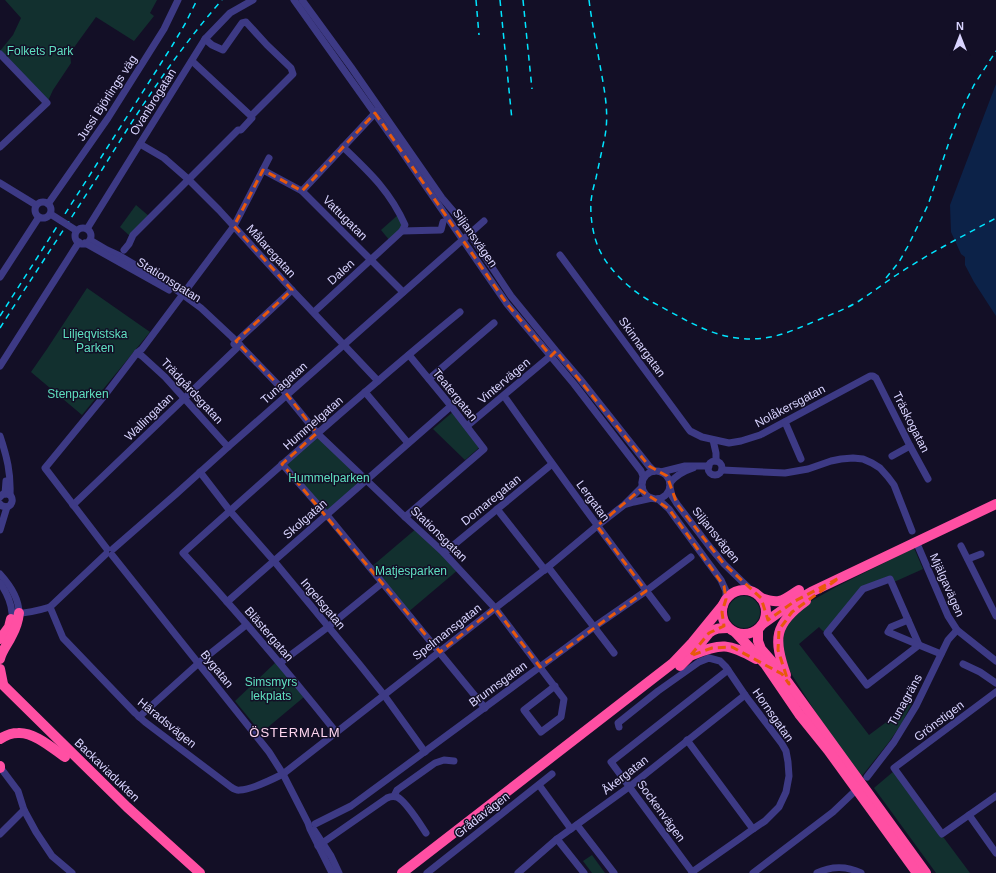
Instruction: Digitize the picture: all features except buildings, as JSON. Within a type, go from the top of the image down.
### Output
[{"type":"highway","points":[[402,873],[673,663],[692,643],[724,602],[738,590],[746,590],[774,602],[782,600],[808,586],[996,496]]},
{"type":"highway","points":[[413,873],[659,683],[690,656],[713,630],[718,628],[747,634],[761,627],[795,601],[811,592],[996,504]]},
{"type":"highway","points":[[789,684],[778,650],[778,637],[783,623],[792,612],[808,599],[839,578]]},
{"type":"highway","points":[[757,595],[765,604],[766,610],[766,617],[761,627],[758,641],[761,649],[776,666],[926,873]]},
{"type":"highway","points":[[724,602],[722,612],[723,619],[732,631],[765,664],[799,714],[832,756],[917,873]]},
{"type":"highway","points":[[0,639],[9,627],[15,613]]},
{"type":"highway","points":[[0,659],[18,621],[15,613]]},
{"type":"highway","points":[[690,656],[712,648],[726,646],[738,649],[765,664]]},
{"type":"highway","points":[[0,669],[1,686]]},
{"type":"highway","name":"Backaviadukten","points":[[1,686],[65,757],[121,812],[189,873]]},
{"type":"highway","name":"Backaviadukten","points":[[1,686],[126,807],[200,873]]},
{"type":"highway","points":[[1,739],[13,733],[19,732],[29,734],[44,742],[65,757]]},
{"type":"street","name":"Jussi Björlings väg","points":[[48,204],[108,118],[164,29],[178,0]]},
{"type":"street","name":"Ovanbrogatan","points":[[86,229],[205,39],[230,13],[253,0]]},
{"type":"street","name":"Siljansvägen","points":[[294,0],[469,233],[511,296],[574,384],[641,471],[642,485]]},
{"type":"street","name":"Siljansvägen","points":[[302,0],[351,67],[462,239],[507,304],[553,354],[580,379],[649,466],[658,471]]},
{"type":"street","points":[[124,250],[129,244],[133,235],[238,130],[241,130],[252,118],[251,116],[292,74],[291,68],[246,22],[242,23],[223,50],[212,45],[205,39]]},
{"type":"street","points":[[0,147],[47,103],[1,57]]},
{"type":"street","points":[[192,61],[251,116]]},
{"type":"street","points":[[302,191],[378,111]]},
{"type":"street","name":"Målaregatan","points":[[140,144],[164,158],[188,179],[234,226],[378,381]]},
{"type":"street","points":[[343,147],[374,177],[389,196],[404,225],[402,231],[440,230],[443,222]]},
{"type":"street","points":[[137,353],[142,349],[234,226],[269,158]]},
{"type":"street","name":"Vattugatan","points":[[263,170],[302,191],[403,292]]},
{"type":"street","points":[[0,183],[36,205]]},
{"type":"street","points":[[36,205],[43,202],[48,204],[50,214]]},
{"type":"street","points":[[36,205],[35,210],[37,215],[46,217],[50,214]]},
{"type":"street","points":[[50,214],[75,230]]},
{"type":"street","points":[[0,277],[39,216]]},
{"type":"street","name":"Tunagatan","points":[[15,613],[31,612],[50,607],[109,552],[484,220]]},
{"type":"street","points":[[0,366],[84,242],[91,237],[90,232],[86,229],[81,228],[75,230]]},
{"type":"street","points":[[75,230],[77,240],[84,242]]},
{"type":"street","name":"Dalen","points":[[314,312],[402,231]]},
{"type":"street","name":"Stationsgatan","points":[[84,242],[182,296],[237,345],[281,393],[286,395],[317,433],[444,553],[495,608],[555,686],[564,699],[561,717],[541,732],[524,710],[555,686]]},
{"type":"street","name":"Skinnargatan","points":[[560,255],[690,431],[702,437],[714,440]]},
{"type":"street","name":"Wallingatan","points":[[73,505],[184,398],[292,290]]},
{"type":"street","name":"Hummelgatan","points":[[183,553],[317,433],[460,312]]},
{"type":"street","points":[[429,379],[494,323]]},
{"type":"street","name":"Trädgårdsgatan","points":[[137,353],[158,370],[228,446]]},
{"type":"street","name":"Bygatan","points":[[137,353],[105,395],[45,468],[109,552],[269,752],[312,824],[310,829],[320,845],[332,873]]},
{"type":"street","name":"Vintervägen","points":[[467,426],[553,354]]},
{"type":"street","name":"Teatergatan","points":[[405,517],[484,449],[409,355]]},
{"type":"street","name":"Nolåkersgatan","points":[[714,440],[729,443],[760,435],[870,376],[873,376]]},
{"type":"street","name":"Träskogatan","points":[[873,376],[876,378],[928,479]]},
{"type":"street","points":[[365,392],[408,443]]},
{"type":"street","name":"Lergatan","points":[[504,396],[597,526],[667,618]]},
{"type":"street","name":"Skolgatan","points":[[227,602],[451,406]]},
{"type":"street","points":[[785,422],[801,459]]},
{"type":"street","points":[[0,436],[9,469],[5,495]]},
{"type":"street","points":[[714,440],[716,461]]},
{"type":"street","points":[[892,456],[910,446]]},
{"type":"street","points":[[0,448],[6,476],[5,495]]},
{"type":"street","points":[[709,466],[709,471],[714,475],[718,474],[722,470],[786,473],[808,469],[841,459],[863,459],[880,468],[888,477],[894,486],[912,531]]},
{"type":"street","points":[[697,467],[685,466],[650,472],[646,475],[642,485],[646,494],[655,499],[662,498],[669,491],[673,479],[678,475],[691,468],[709,466],[711,462],[716,461]]},
{"type":"street","points":[[716,461],[720,463],[722,470]]},
{"type":"street","points":[[282,464],[326,514],[485,708]]},
{"type":"street","name":"Domaregatan","points":[[444,553],[552,464]]},
{"type":"street","points":[[658,471],[667,476],[670,485]]},
{"type":"street","name":"Ingelsgatan","points":[[200,472],[230,511],[274,561],[360,665],[384,695],[425,752]]},
{"type":"street","name":"Spelmansgatan","points":[[283,774],[546,568],[624,505],[642,485]]},
{"type":"street","name":"Siljansvägen","points":[[670,485],[672,496],[677,504],[709,546],[724,564],[757,595]]},
{"type":"street","points":[[3,506],[11,505],[12,503],[12,499],[5,495]]},
{"type":"street","name":"Siljansvägen","points":[[655,499],[674,516],[721,580],[726,592],[724,602]]},
{"type":"street","name":"Spelmansgatan","points":[[624,505],[655,499]]},
{"type":"street","points":[[0,515],[3,506]]},
{"type":"street","points":[[0,530],[4,514],[3,506]]},
{"type":"street","points":[[497,509],[614,653]]},
{"type":"street","name":"Mjälgavägen","points":[[918,546],[948,616],[957,630],[996,661]]},
{"type":"street","points":[[961,546],[996,616]]},
{"type":"street","name":"Blästergatan","points":[[183,553],[280,663],[336,732]]},
{"type":"street","points":[[968,559],[981,554]]},
{"type":"street","name":"Brunnsgatan","points":[[312,824],[351,806],[691,557]]},
{"type":"street","points":[[0,574],[16,597],[19,608],[15,613]]},
{"type":"street","points":[[890,578],[919,645],[866,685],[827,633],[863,589],[890,578]]},
{"type":"street","points":[[280,663],[328,627],[382,583]]},
{"type":"street","points":[[0,584],[9,596],[15,613]]},
{"type":"street","points":[[988,600],[996,598]]},
{"type":"street","name":"Häradsvägen","points":[[50,607],[63,638],[139,717],[231,787],[236,790],[254,787],[283,774]]},
{"type":"street","points":[[908,620],[892,627],[888,632],[942,654]]},
{"type":"street","points":[[139,717],[198,664],[246,625]]},
{"type":"street","name":"Tunagräns","points":[[867,777],[894,742],[916,706],[948,640],[957,630]]},
{"type":"street","name":"Hornsgatan","points":[[619,727],[618,723],[658,691],[699,662],[709,658],[720,661],[728,670],[786,751],[790,776],[786,792],[778,807],[754,830],[742,836],[692,872]]},
{"type":"street","points":[[963,664],[980,672],[996,683]]},
{"type":"street","name":"Sockenvägen","points":[[692,872],[611,762],[728,670]]},
{"type":"street","name":"Grönstigen","points":[[969,815],[942,834],[894,768],[996,692]]},
{"type":"street","name":"Åkergatan","points":[[518,873],[557,839],[629,786],[745,695]]},
{"type":"street","points":[[687,740],[754,830]]},
{"type":"street","points":[[394,796],[397,790],[435,763],[444,760],[454,761]]},
{"type":"street","points":[[0,767],[18,791],[24,810],[52,856],[72,873]]},
{"type":"street","name":"Grådavägen","points":[[427,873],[552,774]]},
{"type":"street","points":[[539,785],[614,873]]},
{"type":"street","points":[[752,873],[832,812],[854,792]]},
{"type":"street","points":[[320,845],[391,796],[402,800],[426,833]]},
{"type":"street","points":[[996,796],[969,815],[996,853]]},
{"type":"street","points":[[0,834],[24,810]]},
{"type":"street","points":[[557,839],[584,873]]},
{"type":"street","name":"Bygatan","points":[[320,845],[331,856],[339,873]]},
{"type":"street","points":[[818,873],[824,870],[839,868],[849,869],[861,873]]},
{"type":"highlighted area","points":[[375,113],[507,304],[551,356],[556,351],[649,466],[667,476],[677,504],[724,564],[761,598],[768,620],[795,601],[839,578],[792,612],[779,630],[778,650],[789,684],[782,674],[732,647],[712,648],[690,656],[709,633],[724,626],[722,612],[726,599],[724,586],[669,509],[640,490],[597,526],[646,591],[540,667],[495,608],[440,652],[282,464],[317,433],[285,392],[236,341],[292,290],[234,226],[263,170],[302,191]]},
{"type":"green space","name":"Folkets Park","points":[[5,0],[157,0],[150,13],[154,16],[134,41],[96,17],[70,53],[71,63],[53,90],[47,103],[0,51],[13,35],[21,18]]},
{"type":"green space","points":[[136,205],[150,217],[131,237],[120,227]]},
{"type":"green space","points":[[399,214],[405,225],[390,241],[381,230]]},
{"type":"green space","name":"Liljeqvistska Parken","points":[[87,288],[150,332],[82,415],[31,372]]},
{"type":"green space","points":[[454,411],[481,446],[465,460],[433,429]]},
{"type":"green space","name":"Hummelparken","points":[[317,433],[366,480],[326,514],[282,464]]},
{"type":"green space","name":"Matjesparken","points":[[417,528],[459,569],[407,613],[370,568]]},
{"type":"green space","points":[[914,548],[923,569],[894,582],[891,576],[862,588],[825,633],[819,627],[799,644],[869,735],[912,703],[902,723],[889,742],[861,777],[820,719],[792,675],[782,650],[785,626],[811,601]]},
{"type":"green space","points":[[741,596],[747,596],[757,603],[760,612],[759,618],[753,625],[747,628],[741,628],[731,621],[728,615],[728,609],[735,599]]},
{"type":"green space","name":"Simsmyrs lekplats","points":[[276,662],[304,697],[261,733],[235,701]]},
{"type":"green space","points":[[894,771],[970,873],[936,873],[874,788]]},
{"type":"green space","points":[[592,855],[605,873],[592,873],[583,861]]},
{"type":"water","points":[[996,84],[996,316],[974,282],[965,265],[965,257],[961,254],[951,232],[950,205]]},
{"type":"railway","points":[[0,316],[172,46],[197,0]]},
{"type":"railway","points":[[0,328],[157,84],[188,41],[222,0]]},
{"type":"railway","points":[[476,0],[479,35]]},
{"type":"railway","points":[[500,0],[512,120]]},
{"type":"railway","points":[[523,0],[532,89]]},
{"type":"railway","points":[[589,0],[607,112],[605,136],[591,201],[591,214],[594,233],[600,251],[610,267],[623,281],[646,299],[705,329],[726,336],[760,339],[779,335],[854,304],[920,260],[996,218]]},
{"type":"railway","points":[[886,278],[899,262],[928,205],[950,139],[962,109],[974,85],[996,51]]},
{"type":"district","name":"ÖSTERMALM","points":[[295,732]]},
{"type":"park label","name":"Stenparken","points":[[78,394]]}]
